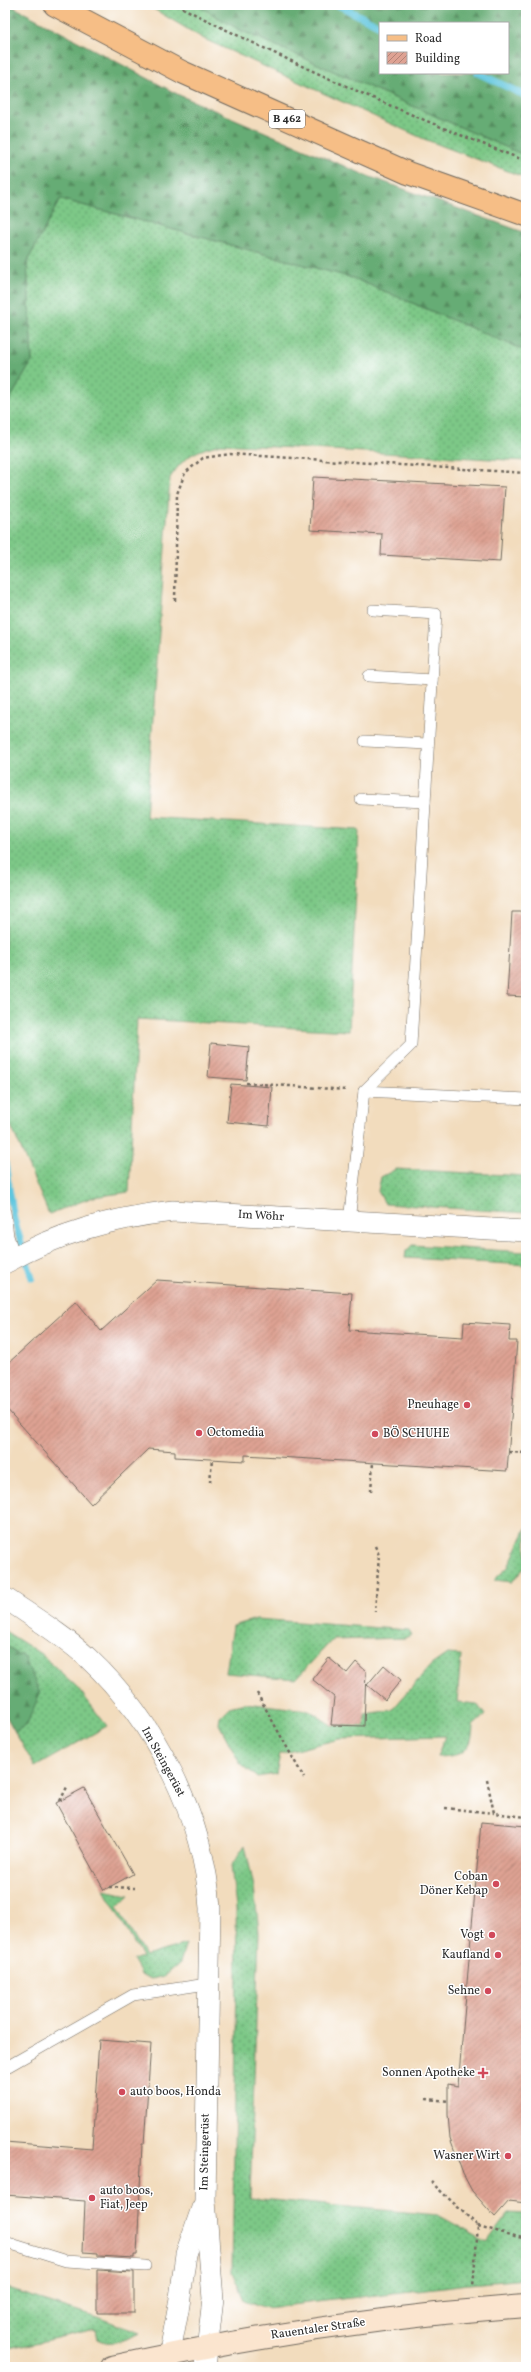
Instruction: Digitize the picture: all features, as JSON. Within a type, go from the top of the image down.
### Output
[{"type":"main road","name":"B 462","points":[[55,5],[196,78],[408,173],[526,216]]},
{"type":"street","name":"Im Wöhr","points":[[10,1260],[34,1246],[80,1228],[138,1215],[173,1211],[526,1231]]},
{"type":"street","name":"Im Steingerüst","points":[[5,1598],[60,1635],[89,1659],[120,1693],[152,1737],[167,1763],[190,1811],[206,1871],[210,1908],[207,1984],[204,2200],[213,2299],[209,2346],[205,2367]]},
{"type":"street","name":"Im Steingerüst","points":[[168,2361],[179,2305],[186,2254],[204,2200]]},
{"type":"street","name":"Rauentaler Straße","points":[[112,2367],[168,2361],[209,2346],[315,2329],[472,2310],[526,2306]]},
{"type":"lane","points":[[349,1221],[364,1091],[411,1045],[436,614],[373,610]]},
{"type":"lane","points":[[368,676],[432,680]]},
{"type":"lane","points":[[364,741],[428,744]]},
{"type":"lane","points":[[361,799],[425,802]]},
{"type":"lane","points":[[364,1091],[526,1099]]},
{"type":"lane","points":[[5,1212],[10,1260]]},
{"type":"lane","points":[[5,2068],[134,1995],[207,1984]]},
{"type":"lane","points":[[5,2242],[66,2261],[145,2266]]},
{"type":"path","points":[[177,5],[234,35],[437,127],[526,161]]},
{"type":"path","points":[[175,601],[177,494],[185,473],[203,458],[230,454],[526,473]]},
{"type":"path","points":[[246,1083],[364,1091]]},
{"type":"path","points":[[509,1452],[526,1453]]},
{"type":"path","points":[[210,1482],[212,1459]]},
{"type":"path","points":[[371,1491],[373,1462]]},
{"type":"path","points":[[375,1546],[379,1555],[375,1612]]},
{"type":"path","points":[[257,1693],[304,1778]]},
{"type":"path","points":[[487,1780],[494,1813]]},
{"type":"path","points":[[60,1801],[68,1785]]},
{"type":"path","points":[[445,1808],[526,1817]]},
{"type":"path","points":[[110,1887],[135,1888]]},
{"type":"path","points":[[426,2099],[449,2101]]},
{"type":"path","points":[[431,2182],[478,2226],[526,2239]]},
{"type":"path","points":[[472,2310],[478,2226]]},
{"type":"green space","points":[[5,5],[10,5],[179,95],[365,175],[526,233],[526,351],[353,278],[60,199],[27,262],[32,361],[5,408]]},
{"type":"green space","points":[[147,5],[197,5],[238,29],[526,156],[526,178],[424,139],[204,39]]},
{"type":"green space","points":[[197,5],[526,5],[526,156],[238,29]]},
{"type":"green space","points":[[60,199],[353,278],[526,351],[526,461],[221,444],[191,455],[175,470],[170,478],[146,817],[359,830],[349,1031],[137,1019],[129,1192],[93,1197],[49,1214],[5,1112],[5,408],[32,361],[27,262]]},
{"type":"green space","points":[[396,1169],[526,1176],[526,1213],[385,1204],[378,1191],[381,1177]]},
{"type":"green space","points":[[412,1245],[526,1252],[526,1265],[405,1258],[406,1251]]},
{"type":"green space","points":[[526,1528],[526,1566],[512,1582],[494,1580],[508,1567]]},
{"type":"green space","points":[[256,1619],[409,1630],[412,1635],[406,1638],[332,1640],[296,1679],[226,1673],[233,1626]]},
{"type":"green space","points":[[5,1631],[41,1654],[77,1687],[107,1726],[35,1767],[15,1732],[27,1724],[24,1657],[5,1645]]},
{"type":"green space","points":[[5,1645],[24,1657],[40,1693],[27,1724],[15,1732],[5,1714]]},
{"type":"green space","points":[[447,1654],[461,1655],[457,1702],[477,1704],[485,1715],[473,1726],[470,1742],[464,1751],[453,1756],[437,1757],[445,1736],[339,1739],[280,1754],[276,1774],[257,1777],[239,1762],[219,1724],[220,1716],[229,1707],[245,1703],[309,1710],[331,1725],[364,1726],[365,1714],[392,1710],[431,1665]]},
{"type":"green space","points":[[245,1845],[254,1887],[259,1932],[250,2198],[438,2215],[487,2242],[509,2213],[526,2214],[526,2279],[469,2284],[266,2308],[244,2300],[232,2272],[237,1972],[236,1908],[231,1866]]},
{"type":"green space","points":[[104,1890],[129,1895],[117,1907],[145,1956],[186,1944],[180,1963],[165,1976],[151,1979],[141,1974],[133,1960],[142,1957]]},
{"type":"green space","points":[[5,2288],[97,2317],[140,2333],[124,2340],[108,2342],[97,2339],[95,2329],[5,2350]]},
{"type":"building","points":[[313,477],[505,487],[500,562],[381,555],[382,534],[310,530]]},
{"type":"building","points":[[512,912],[526,912],[526,997],[507,996]]},
{"type":"building","points":[[211,1043],[249,1047],[246,1080],[208,1077]]},
{"type":"building","points":[[231,1084],[272,1087],[269,1126],[227,1122]]},
{"type":"building","points":[[157,1280],[352,1293],[349,1330],[463,1337],[464,1322],[510,1325],[509,1341],[517,1341],[507,1471],[245,1455],[245,1461],[175,1457],[175,1451],[148,1449],[91,1504],[5,1407],[5,1366],[76,1301],[101,1331]]},
{"type":"building","points":[[329,1658],[347,1673],[356,1662],[366,1671],[364,1726],[331,1725],[334,1697],[312,1679]]},
{"type":"building","points":[[384,1665],[401,1680],[385,1700],[367,1685]]},
{"type":"building","points":[[84,1788],[133,1874],[104,1890],[56,1803]]},
{"type":"building","name":"Kaufland","points":[[481,1822],[526,1826],[526,2203],[509,2201],[495,2217],[472,2191],[463,2174],[450,2138],[448,2115],[448,2084],[458,2086]]},
{"type":"building","name":"auto boos, Fiat, Jeep","points":[[99,2040],[151,2044],[144,2144],[142,2144],[137,2255],[134,2255],[134,2258],[98,2256],[98,2253],[83,2252],[85,2201],[5,2195],[5,2142],[92,2149]]},
{"type":"building","points":[[97,2270],[134,2272],[134,2313],[97,2313]]},
{"type":"waterway","points":[[338,5],[379,26]]},
{"type":"waterway","points":[[480,74],[526,96]]},
{"type":"waterway","points":[[5,1163],[14,1219],[32,1278]]},
{"type":"place","name":"Pneuhage","points":[[467,1405]]},
{"type":"place","name":"Octomedia","points":[[199,1433]]},
{"type":"place","name":"BÖ SCHUHE","points":[[375,1434]]},
{"type":"place","name":"Coban Döner Kebap","points":[[496,1884]]},
{"type":"place","name":"Vogt","points":[[492,1935]]},
{"type":"place","name":"Kaufland","points":[[498,1955]]},
{"type":"place","name":"Sehne","points":[[488,1991]]},
{"type":"place","name":"Sonnen Apotheke","points":[[483,2073]]},
{"type":"place","name":"auto boos, Honda","points":[[122,2092]]},
{"type":"place","name":"Wasner Wirt","points":[[508,2156]]},
{"type":"place","name":"auto boos, Fiat, Jeep","points":[[92,2198]]}]
